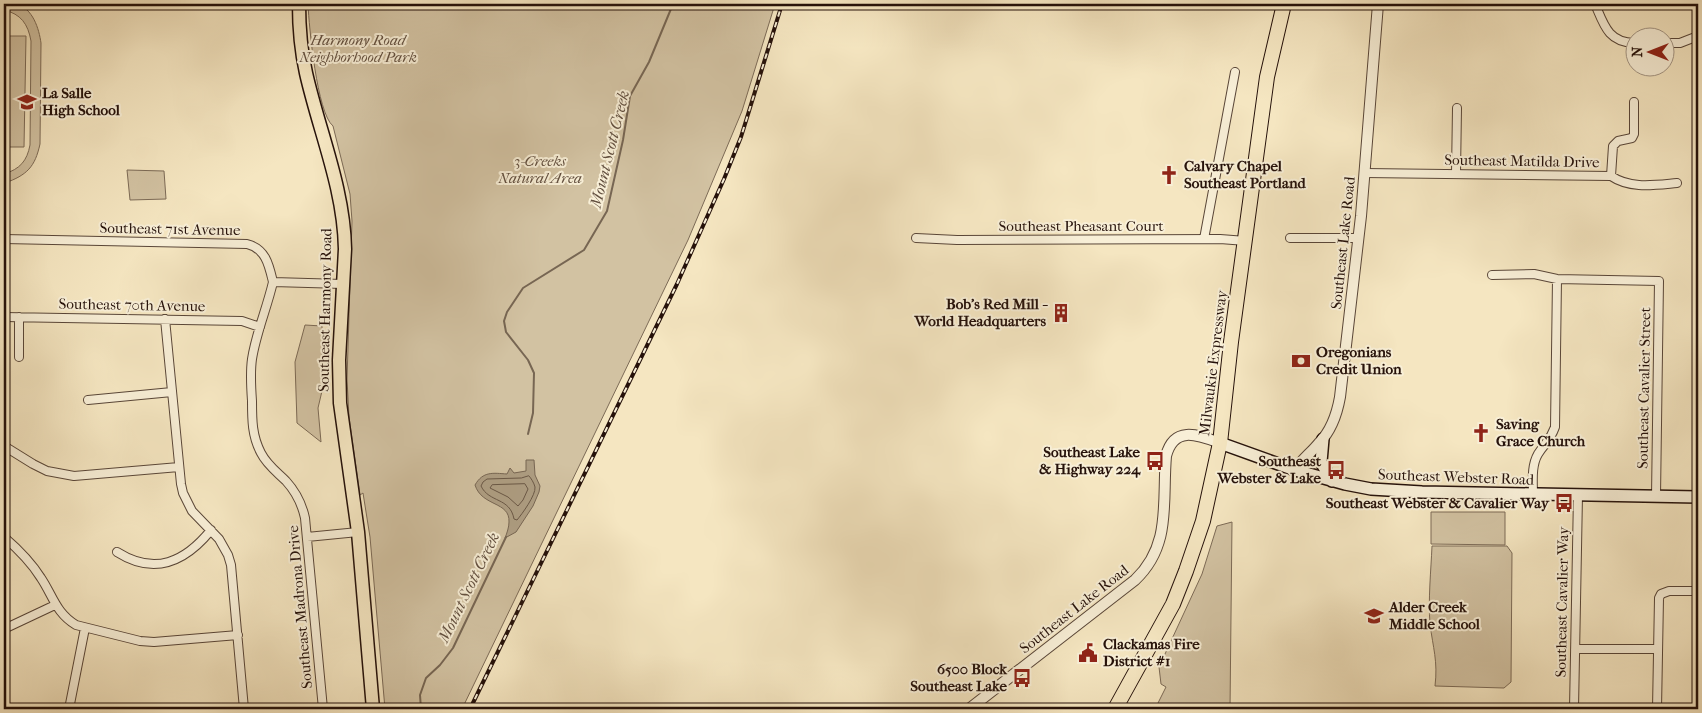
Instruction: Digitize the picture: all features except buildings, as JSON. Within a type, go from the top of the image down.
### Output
[{"type":"highway","name":"Milwaukie Expressway","points":[[1115,709],[1146,656],[1173,604],[1203,521],[1220,442],[1231,342],[1268,77],[1284,4]]},
{"type":"main road","name":"Southeast Harmony Road","points":[[299,4],[305,71],[332,168],[342,213],[344,239],[339,378],[340,403],[358,532],[373,709]]},
{"type":"main road","points":[[1323,439],[1321,462],[1332,481]]},
{"type":"main road","name":"Southeast Webster Road","points":[[1220,442],[1295,470],[1332,481],[1391,491],[1698,497]]},
{"type":"street","name":"Southeast Lake Road","points":[[1295,470],[1300,461],[1323,439],[1332,424],[1340,397],[1359,238],[1378,4]]},
{"type":"street","points":[[1595,4],[1607,30],[1614,37],[1624,42]]},
{"type":"street","points":[[1674,43],[1680,43],[1698,36]]},
{"type":"street","points":[[1204,240],[1235,72]]},
{"type":"street","points":[[1611,176],[1613,146],[1618,141],[1632,138],[1634,134],[1634,102]]},
{"type":"street","points":[[1456,174],[1457,108]]},
{"type":"street","name":"Southeast Matilda Drive","points":[[1365,173],[1611,176],[1626,184],[1677,183]]},
{"type":"street","name":"Southeast Pheasant Court","points":[[916,238],[958,240],[1246,241]]},
{"type":"street","points":[[1290,238],[1359,238]]},
{"type":"street","name":"Southeast 71st Avenue","points":[[4,239],[247,244],[257,248],[266,257],[273,282]]},
{"type":"street","points":[[1492,275],[1534,274],[1557,279],[1555,427],[1550,439],[1534,462],[1533,495]]},
{"type":"street","name":"Southeast Cavalier Street","points":[[1557,279],[1659,281],[1656,496]]},
{"type":"street","points":[[273,282],[343,284]]},
{"type":"street","name":"Southeast Madrona Drive","points":[[273,282],[254,349],[251,371],[253,434],[264,459],[288,483],[299,498],[306,518],[323,709]]},
{"type":"street","name":"Southeast 70th Avenue","points":[[4,317],[242,321],[260,328]]},
{"type":"street","points":[[19,317],[19,357]]},
{"type":"street","points":[[165,319],[181,484],[187,502],[198,518],[211,530],[224,547],[231,566],[244,709]]},
{"type":"street","points":[[88,400],[172,392]]},
{"type":"street","name":"Southeast Lake Road","points":[[969,709],[1130,584],[1149,565],[1157,550],[1162,530],[1166,456],[1170,445],[1181,436],[1190,434],[1220,442]]},
{"type":"street","points":[[4,446],[47,471],[67,475],[86,476],[179,467]]},
{"type":"street","name":"Southeast Cavalier Way","points":[[1574,709],[1578,495]]},
{"type":"street","points":[[117,552],[130,559],[144,563],[171,562],[191,552],[211,530]]},
{"type":"street","points":[[307,537],[358,532]]},
{"type":"street","points":[[4,537],[31,565],[45,584],[55,605],[67,620],[85,628],[140,641],[154,642],[238,635]]},
{"type":"street","points":[[1657,709],[1659,598],[1661,594],[1669,591],[1698,591]]},
{"type":"street","points":[[4,629],[55,605]]},
{"type":"street","points":[[69,709],[85,628]]},
{"type":"street","points":[[1575,649],[1658,648]]},
{"type":"green space","points":[[4,4],[22,6],[31,14],[37,26],[41,43],[40,144],[38,152],[36,159],[29,169],[19,177],[5,183],[4,174],[22,164],[27,156],[30,145],[31,41],[26,25],[15,14],[4,10]]},
{"type":"green space","name":"3-Creeks Natural Area","points":[[308,4],[775,4],[742,111],[688,240],[462,709],[385,709],[370,537],[363,493],[360,495],[349,417],[347,379],[352,221],[350,194],[333,126],[327,118],[318,88]]},
{"type":"green space","points":[[4,36],[26,36],[24,147],[4,147]]},
{"type":"green space","points":[[127,170],[164,171],[166,199],[130,200]]},
{"type":"green space","points":[[305,325],[322,326],[322,391],[318,408],[321,442],[297,423],[295,362]]},
{"type":"green space","points":[[1431,512],[1505,512],[1505,545],[1431,544]]},
{"type":"green space","points":[[1232,522],[1230,709],[1216,709],[1216,704],[1179,704],[1178,709],[1155,709],[1166,687],[1161,684],[1159,667],[1202,574],[1217,526]]},
{"type":"green space","points":[[1432,546],[1507,546],[1512,553],[1511,682],[1504,688],[1435,686],[1436,662],[1429,615]]},
{"type":"water","points":[[526,460],[534,460],[535,475],[540,486],[539,492],[533,506],[516,532],[505,538],[509,526],[508,515],[501,507],[483,497],[475,485],[485,475],[493,473],[507,474],[510,468],[514,473],[526,471]]},
{"type":"waterway","name":"Mount Scott Creek","points":[[528,434],[533,413],[534,373],[528,360],[506,332],[504,321],[507,312],[523,288],[584,250],[607,211],[623,140],[630,96],[649,62],[673,4]]},
{"type":"waterway","name":"Mount Scott Creek","points":[[421,709],[420,695],[426,678],[440,665],[453,648],[506,537]]},
{"type":"railway","points":[[470,709],[677,284],[724,179],[741,137],[782,4]]},
{"type":"place","name":"La Salle High School","points":[[27,102]]},
{"type":"place","name":"Calvary Chapel Southeast Portland","points":[[1169,175]]},
{"type":"place","name":"Bob's Red Mill - World Headquarters","points":[[1061,313]]},
{"type":"place","name":"Oregonians Credit Union","points":[[1301,361]]},
{"type":"place","name":"Saving Grace Church","points":[[1481,433]]},
{"type":"place","name":"Southeast Lake & Highway 224","points":[[1155,461]]},
{"type":"place","name":"Southeast Webster & Lake","points":[[1336,470]]},
{"type":"place","name":"Southeast Webster & Cavalier Way","points":[[1564,503]]},
{"type":"place","name":"Alder Creek Middle School","points":[[1374,616]]},
{"type":"place","name":"Clackamas Fire District #1","points":[[1088,653]]},
{"type":"place","name":"6500 Block Southeast Lake","points":[[1022,678]]},
{"type":"park label","name":"Harmony Road Neighborhood Park","points":[[358,48]]}]
